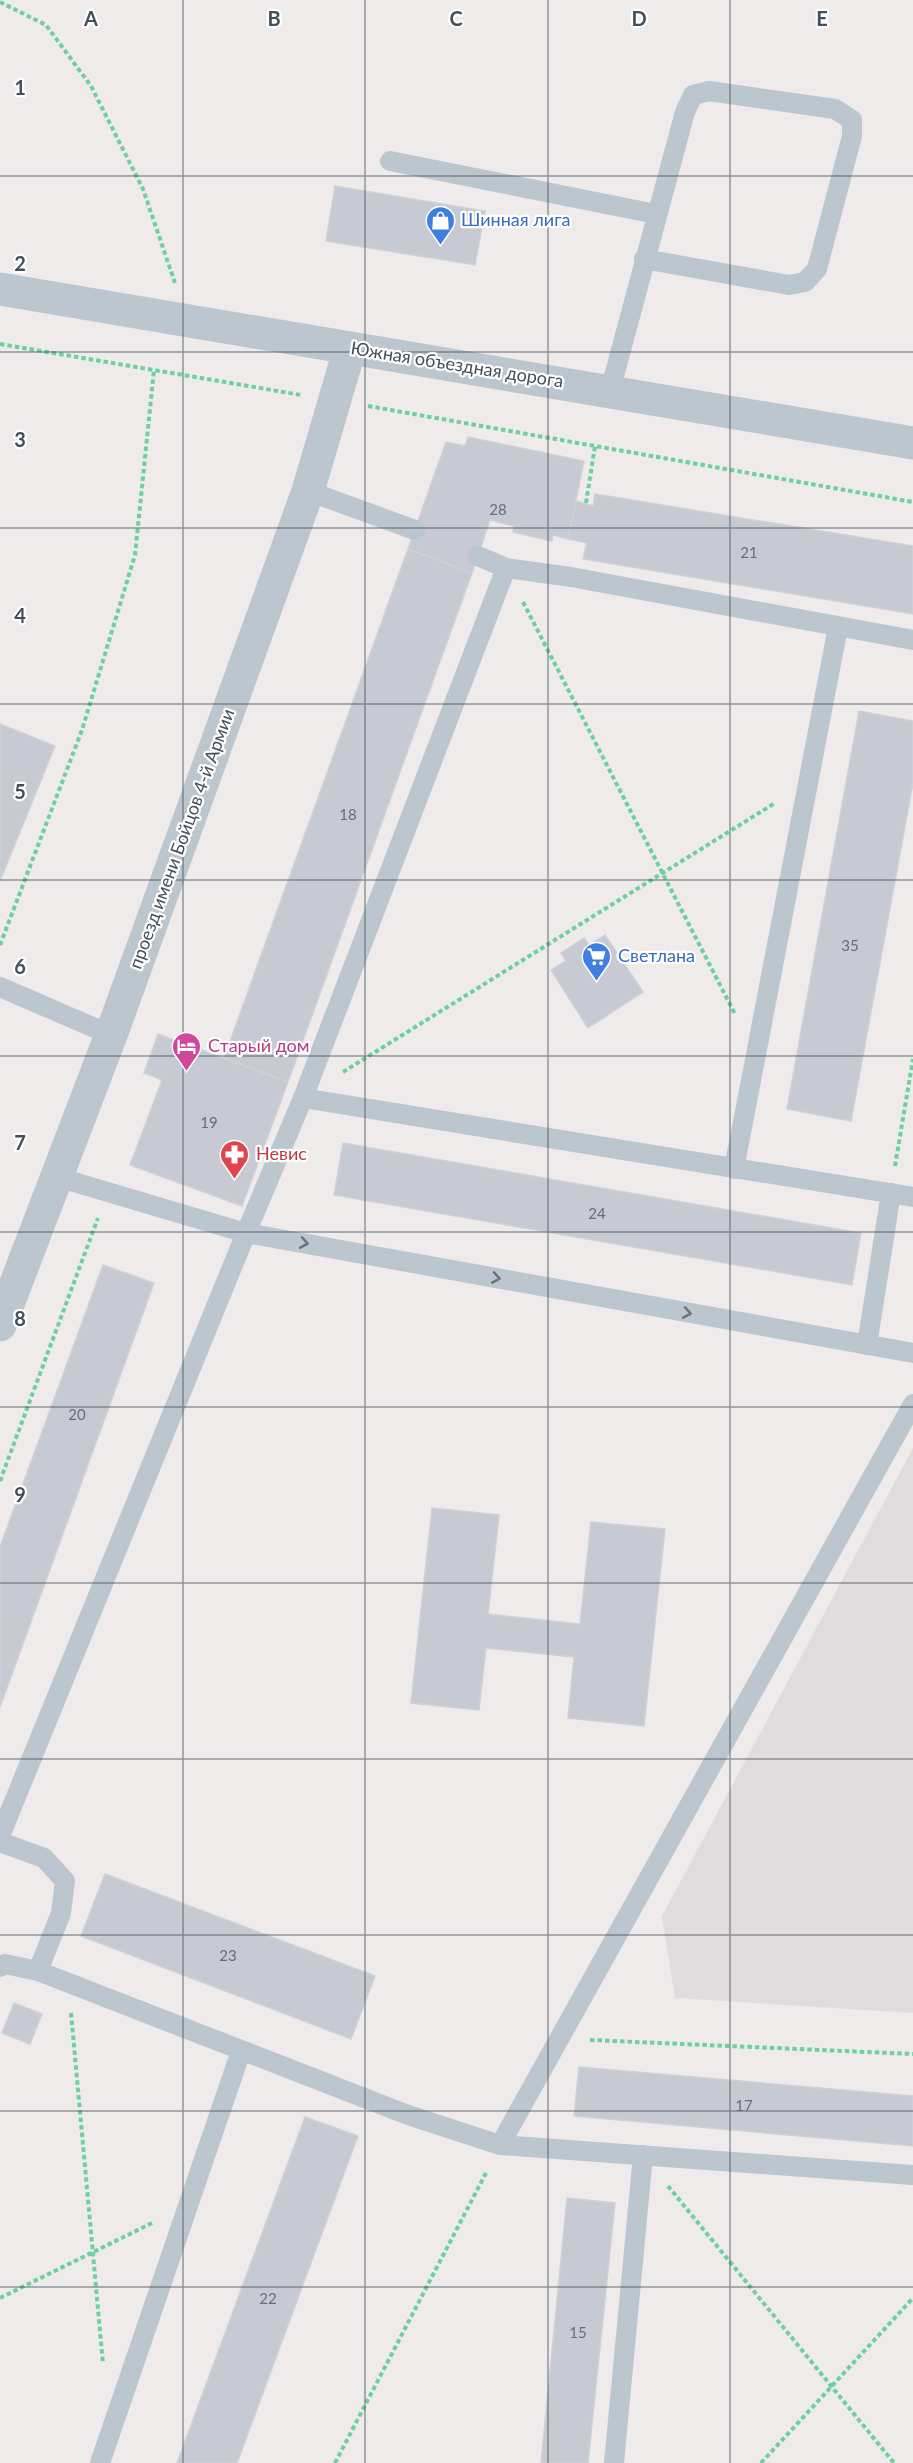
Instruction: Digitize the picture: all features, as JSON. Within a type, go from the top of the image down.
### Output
[{"type":"street","name":"Южная объездная дорога","points":[[0,290],[913,443]]},
{"type":"street","name":"проезд имени Бойцов 4-й Армии","points":[[0,1325],[111,1035],[308,491],[350,348]]},
{"type":"lane","points":[[610,391],[644,259],[656,214],[685,112],[693,95],[709,91],[824,108],[836,110],[852,120],[852,136],[817,269],[805,282],[789,285],[644,259]]},
{"type":"lane","points":[[390,161],[656,214]]},
{"type":"lane","points":[[308,491],[415,530]]},
{"type":"lane","points":[[478,555],[506,568],[571,577],[913,640]]},
{"type":"lane","points":[[0,1836],[303,1098],[506,568]]},
{"type":"lane","points":[[734,1169],[838,627]]},
{"type":"lane","points":[[0,987],[111,1035]]},
{"type":"lane","points":[[303,1098],[913,1197]]},
{"type":"lane","points":[[57,1177],[246,1233],[913,1353]]},
{"type":"lane","points":[[867,1345],[891,1193]]},
{"type":"lane","points":[[500,2145],[913,1404]]},
{"type":"lane","points":[[0,1842],[44,1858],[65,1881],[61,1913],[38,1971]]},
{"type":"lane","points":[[0,1967],[4,1964],[38,1971],[408,2115],[500,2145],[913,2175]]},
{"type":"lane","points":[[100,2463],[241,2051]]},
{"type":"lane","points":[[614,2463],[643,2155]]},
{"type":"path","points":[[0,2],[46,25],[91,86],[143,189],[188,320]]},
{"type":"path","points":[[0,945],[82,730],[135,555],[154,370]]},
{"type":"path","points":[[586,503],[595,446],[913,502]]},
{"type":"path","points":[[506,568],[756,1054]]},
{"type":"path","points":[[303,1098],[808,782]]},
{"type":"path","points":[[891,1193],[913,1059]]},
{"type":"path","points":[[0,1481],[108,1192]]},
{"type":"path","points":[[69,1983],[103,2367]]},
{"type":"path","points":[[559,2039],[913,2054]]},
{"type":"path","points":[[335,2463],[500,2145]]},
{"type":"path","points":[[643,2155],[894,2463]]},
{"type":"path","points":[[0,2298],[188,2205]]},
{"type":"path","points":[[761,2463],[913,2298]]},
{"type":"shaded area","points":[[913,1448],[913,2013],[675,1998],[662,1916]]},
{"type":"building","points":[[335,186],[485,211],[475,265],[326,241]]},
{"type":"building","points":[[468,437],[584,461],[568,539],[553,535],[552,541],[513,532],[514,526],[490,520],[472,573],[408,549],[446,442],[465,446]]},
{"type":"building","points":[[595,494],[913,546],[913,614],[583,559],[587,543],[568,539],[576,501],[593,506]]},
{"type":"building","points":[[408,549],[472,573],[288,1082],[224,1058]]},
{"type":"building","points":[[859,711],[913,721],[913,783],[851,1121],[787,1109]]},
{"type":"building","points":[[0,724],[55,746],[0,881]]},
{"type":"building","name":"Светлана","points":[[605,935],[643,992],[588,1028],[551,970],[566,961],[561,953],[584,938],[589,945]]},
{"type":"building","points":[[158,1034],[288,1082],[242,1206],[130,1165],[162,1080],[144,1073]]},
{"type":"building","points":[[343,1143],[861,1233],[852,1285],[334,1195]]},
{"type":"building","points":[[103,1265],[154,1283],[0,1707],[0,1547]]},
{"type":"building","points":[[432,1508],[499,1515],[488,1614],[580,1624],[591,1522],[665,1529],[644,1726],[568,1718],[574,1657],[486,1648],[479,1710],[411,1703]]},
{"type":"building","points":[[105,1874],[375,1976],[351,2039],[81,1936]]},
{"type":"building","points":[[14,2003],[42,2014],[30,2044],[2,2033]]},
{"type":"building","points":[[579,2067],[913,2096],[913,2146],[574,2116]]},
{"type":"building","points":[[305,2117],[358,2136],[237,2463],[177,2463]]},
{"type":"building","points":[[567,2198],[615,2203],[588,2463],[541,2463]]},
{"type":"place","name":"Шинная лига","points":[[440,246]]},
{"type":"place","name":"Светлана","points":[[597,982]]},
{"type":"place","name":"Старый дом","points":[[187,1072]]},
{"type":"place","name":"Невис","points":[[235,1180]]}]
